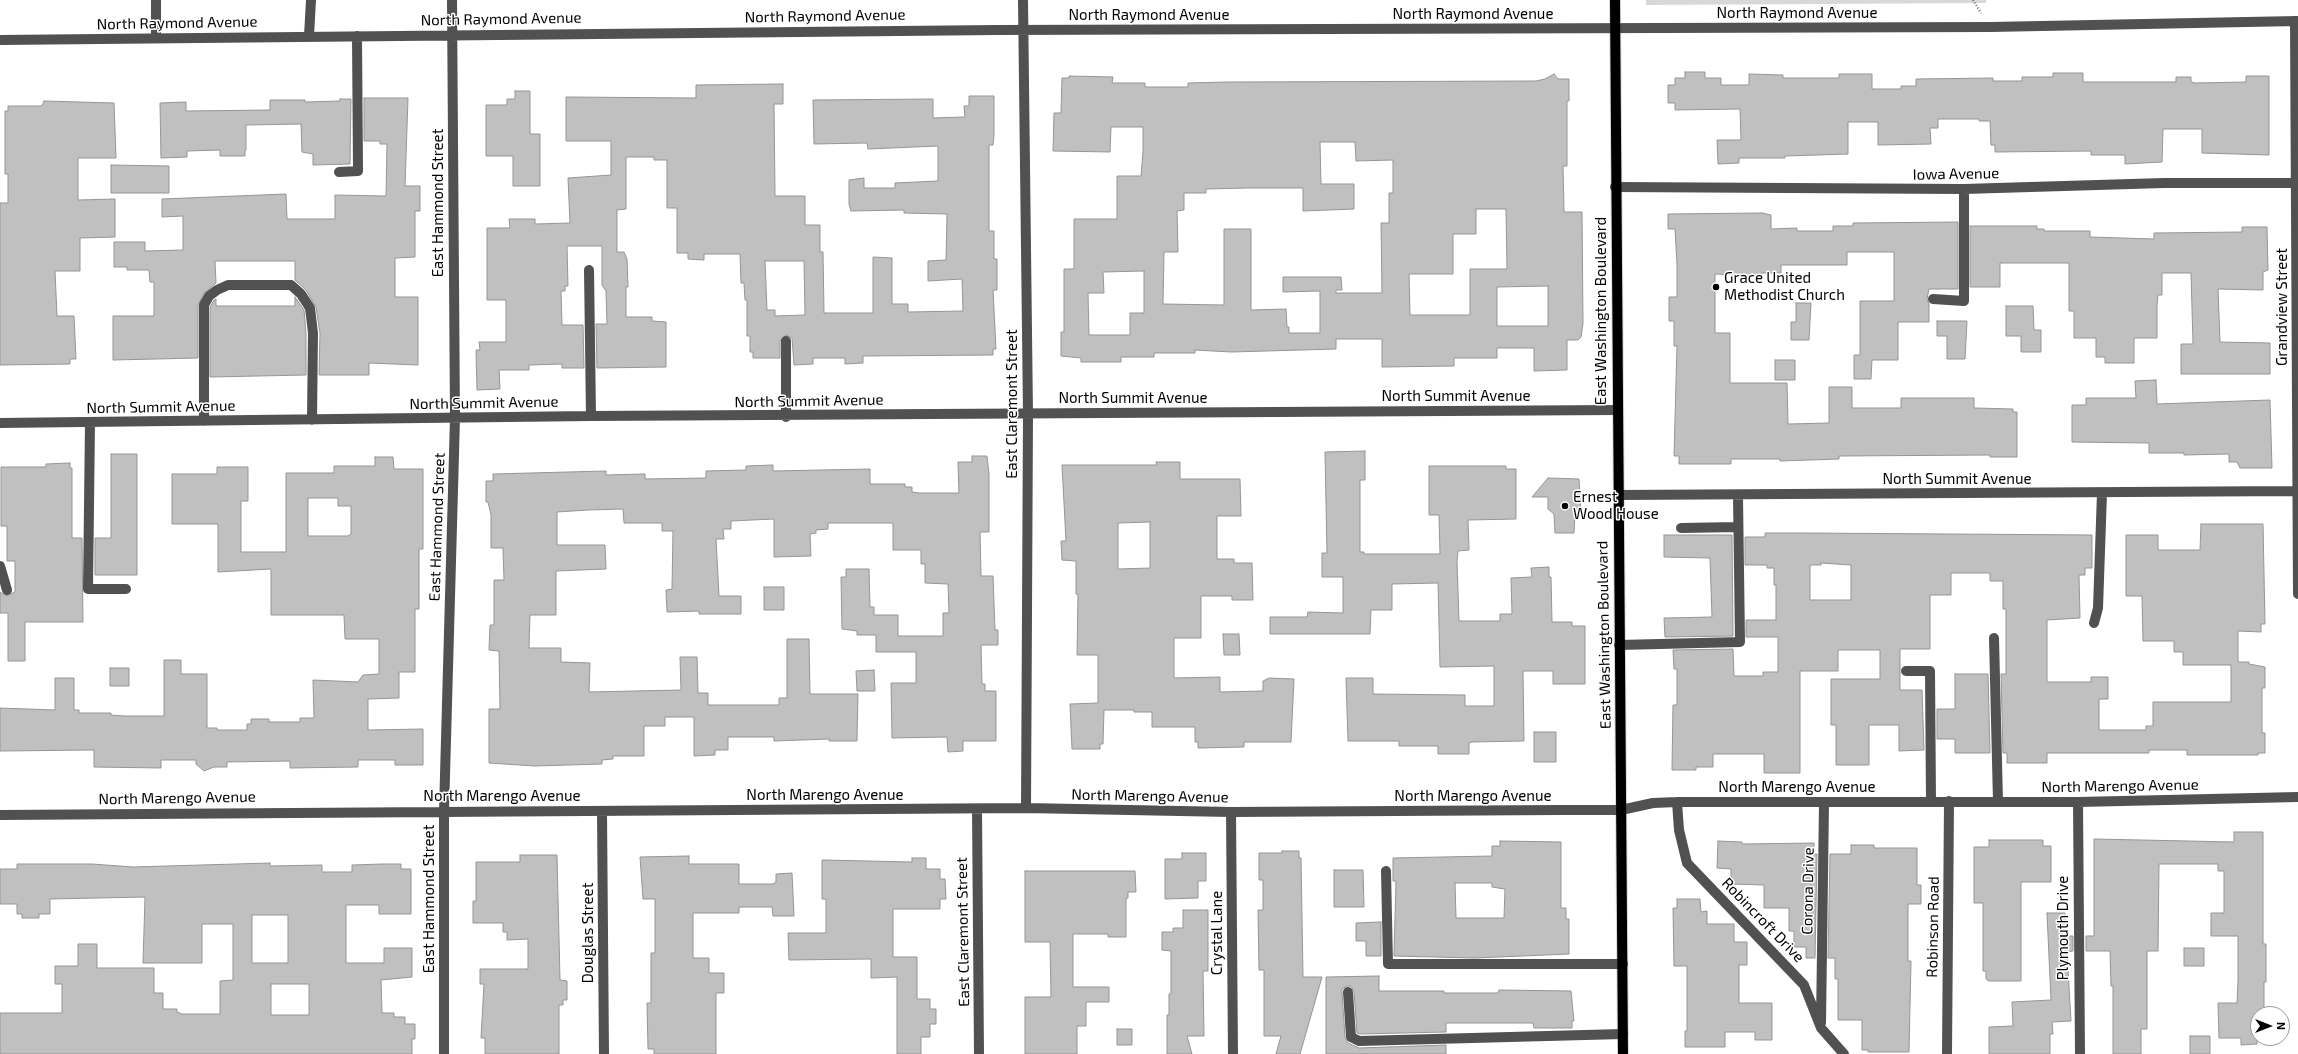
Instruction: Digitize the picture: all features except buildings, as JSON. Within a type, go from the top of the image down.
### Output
[{"type":"main road","name":"East Washington Boulevard","points":[[1615,0],[1615,187],[1623,1054]]},
{"type":"street","points":[[156,0],[156,38]]},
{"type":"street","points":[[308,36],[311,0]]},
{"type":"street","name":"East Hammond Street","points":[[444,1054],[444,811],[454,418],[452,0]]},
{"type":"street","name":"East Claremont Street","points":[[1023,0],[1028,414],[1026,808]]},
{"type":"street","name":"North Raymond Avenue","points":[[0,40],[1023,30],[1990,28],[2297,21]]},
{"type":"street","name":"Grandview Street","points":[[2297,21],[2298,594]]},
{"type":"street","points":[[339,172],[358,172],[357,36]]},
{"type":"street","name":"Iowa Avenue","points":[[1615,187],[1964,189],[2164,183],[2297,183]]},
{"type":"street","points":[[1933,299],[1964,301],[1964,189]]},
{"type":"street","points":[[588,270],[591,416]]},
{"type":"street","points":[[204,421],[204,305],[213,293],[228,286],[291,286],[301,294],[310,308],[313,333],[312,420]]},
{"type":"street","points":[[786,341],[786,417]]},
{"type":"street","name":"North Summit Avenue","points":[[0,423],[591,416],[786,417],[1617,410]]},
{"type":"street","points":[[90,422],[88,589],[126,588]]},
{"type":"street","name":"North Summit Avenue","points":[[1618,495],[1738,496],[2297,491]]},
{"type":"street","points":[[2094,623],[2098,608],[2102,493]]},
{"type":"street","points":[[1620,645],[1740,642],[1738,496]]},
{"type":"street","points":[[1681,528],[1738,527]]},
{"type":"street","points":[[0,566],[7,590]]},
{"type":"street","points":[[1994,638],[1998,802]]},
{"type":"street","points":[[1906,671],[1930,671],[1932,802]]},
{"type":"street","name":"North Marengo Avenue","points":[[0,815],[1026,808],[1232,812],[1621,810],[1653,803],[1677,802],[2078,802],[2298,797]]},
{"type":"street","name":"Robinson Road","points":[[1947,1054],[1949,801]]},
{"type":"street","name":"Robincroft Drive","points":[[1677,802],[1679,830],[1687,863],[1804,985],[1821,1028],[1844,1054]]},
{"type":"street","name":"Plymouth Drive","points":[[2078,802],[2080,1054]]},
{"type":"street","name":"Corona Drive","points":[[1821,1028],[1824,803]]},
{"type":"street","name":"East Claremont Street","points":[[976,809],[979,1054]]},
{"type":"street","name":"Douglas Street","points":[[602,812],[604,1054]]},
{"type":"street","name":"Crystal Lane","points":[[1232,812],[1233,1054]]},
{"type":"street","points":[[1386,871],[1388,964],[1623,964]]},
{"type":"street","points":[[1348,992],[1351,1037],[1359,1041],[1623,1034]]},
{"type":"shaded area","points":[[1646,0],[1986,0],[1986,3],[1646,5]]},
{"type":"place","name":"Grace United Methodist Church","points":[[1716,287]]},
{"type":"place","name":"Ernest Wood House","points":[[1565,506]]}]
